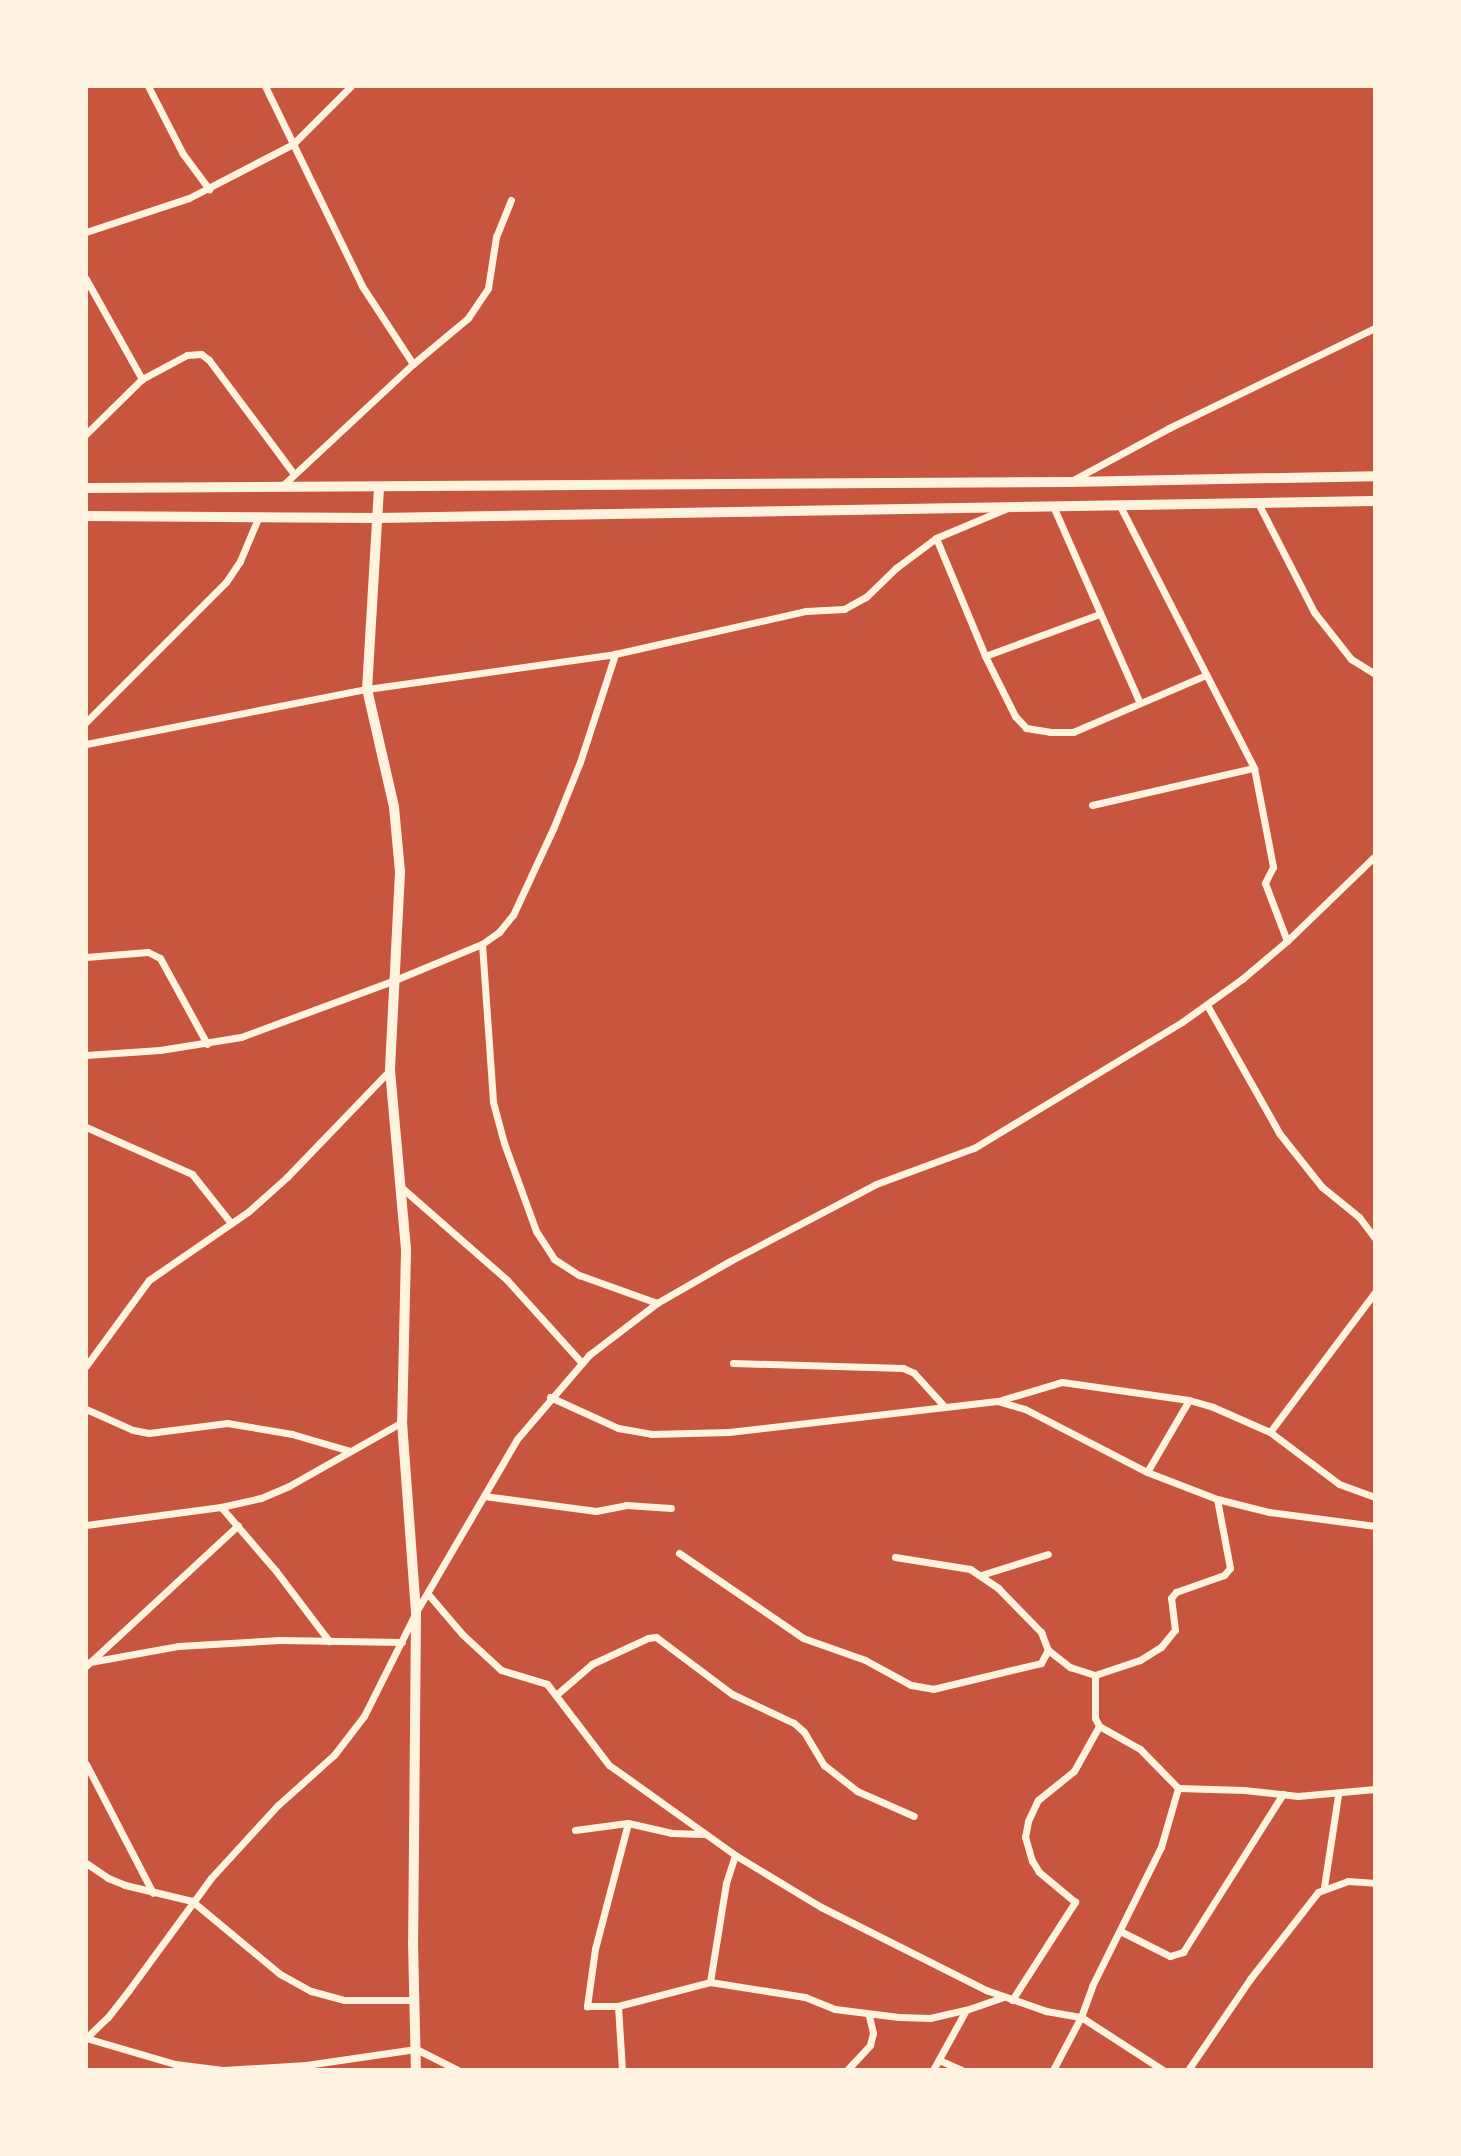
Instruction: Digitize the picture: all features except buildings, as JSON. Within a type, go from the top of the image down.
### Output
[{"type":"street","points":[[148,86],[183,154],[209,189]]},
{"type":"street","points":[[265,86],[362,286],[413,364]]},
{"type":"street","points":[[86,232],[168,206],[209,189],[293,144],[351,86]]},
{"type":"street","points":[[278,489],[413,364],[454,331],[479,305],[488,288],[496,237],[511,200]]},
{"type":"street","points":[[86,279],[142,379]]},
{"type":"street","points":[[1070,482],[1169,428],[1375,328]]},
{"type":"street","points":[[86,434],[142,379],[187,355],[201,354],[209,360],[294,474]]},
{"type":"street","points":[[86,488],[278,489],[1070,482],[1375,476]]},
{"type":"street","points":[[379,488],[368,689],[399,844],[390,1070],[402,1188],[406,1287],[402,1422],[416,1612],[416,2070]]},
{"type":"street","points":[[86,516],[378,517],[1375,501]]},
{"type":"street","points":[[1258,503],[1314,612],[1351,659],[1375,674]]},
{"type":"street","points":[[1119,505],[1254,768],[1273,867],[1265,883],[1287,941]]},
{"type":"street","points":[[86,744],[368,689],[615,654],[806,611],[844,609],[866,597],[896,568],[936,538],[1012,506]]},
{"type":"street","points":[[1053,506],[1140,703]]},
{"type":"street","points":[[86,722],[218,592],[240,561],[259,516]]},
{"type":"street","points":[[936,538],[985,656],[1015,716],[1026,728],[1073,732],[1206,675]]},
{"type":"street","points":[[985,656],[1100,614]]},
{"type":"street","points":[[86,1055],[207,1044],[252,1034],[395,980],[482,944],[499,932],[513,915],[553,829],[580,762],[615,654]]},
{"type":"street","points":[[1092,805],[1254,768]]},
{"type":"street","points":[[458,2070],[416,2049],[306,2065],[222,2070],[175,2064],[86,2038],[108,2017],[192,1902],[278,1805],[334,1755],[364,1716],[416,1612],[517,1439],[550,1397],[620,1328],[657,1303],[876,1184],[991,1139],[1207,1005],[1287,941],[1375,856]]},
{"type":"street","points":[[482,944],[493,1102],[504,1143],[536,1231],[554,1259],[579,1275],[657,1303]]},
{"type":"street","points":[[86,957],[149,952],[160,958],[207,1044]]},
{"type":"street","points":[[1207,1005],[1279,1133],[1322,1187],[1359,1217],[1375,1238]]},
{"type":"street","points":[[86,1366],[149,1280],[231,1223],[287,1177],[390,1070]]},
{"type":"street","points":[[86,1127],[192,1174],[203,1184],[231,1223]]},
{"type":"street","points":[[402,1188],[498,1271],[582,1363]]},
{"type":"street","points":[[1270,1432],[1375,1292]]},
{"type":"street","points":[[733,1363],[903,1368],[914,1373],[944,1406]]},
{"type":"street","points":[[550,1397],[618,1428],[651,1434],[729,1432],[997,1401],[1062,1382],[1189,1400],[1270,1432],[1339,1484],[1375,1497]]},
{"type":"street","points":[[1147,1472],[1189,1400]]},
{"type":"street","points":[[997,1401],[1053,1422],[1147,1472],[1217,1499],[1269,1512],[1375,1526]]},
{"type":"street","points":[[86,1409],[149,1433],[227,1423],[292,1434],[350,1451]]},
{"type":"street","points":[[86,1525],[221,1507],[261,1498],[289,1486],[402,1422]]},
{"type":"street","points":[[484,1496],[596,1511],[626,1505],[671,1508]]},
{"type":"street","points":[[895,1557],[947,1563],[981,1575],[998,1588],[1041,1632],[1048,1650],[1070,1667],[1095,1675],[1140,1660],[1161,1647],[1175,1630],[1171,1598],[1176,1592],[1224,1575],[1230,1568],[1217,1499]]},
{"type":"street","points":[[221,1507],[328,1640]]},
{"type":"street","points":[[88,1664],[238,1525]]},
{"type":"street","points":[[679,1553],[803,1638],[865,1660],[911,1685],[933,1689],[1041,1663],[1048,1650]]},
{"type":"street","points":[[981,1575],[1048,1554]]},
{"type":"street","points":[[428,1594],[462,1634],[501,1670],[547,1684],[609,1765],[735,1855],[821,1907],[1004,1997],[1081,2017],[1163,2070]]},
{"type":"street","points":[[556,1695],[592,1664],[644,1639],[656,1637],[732,1694],[794,1723],[804,1732],[824,1765],[857,1791],[914,1816]]},
{"type":"street","points":[[88,1664],[177,1646],[280,1640],[402,1642]]},
{"type":"street","points":[[1095,1675],[1095,1718],[1099,1726],[1140,1749],[1178,1788],[1338,1795],[1375,1789]]},
{"type":"street","points":[[1012,2000],[1075,1902],[1039,1872],[1032,1861],[1025,1837],[1028,1821],[1038,1800],[1074,1771],[1099,1726]]},
{"type":"street","points":[[86,1764],[153,1893]]},
{"type":"street","points":[[1052,2070],[1081,2017],[1092,1986],[1161,1847],[1178,1788]]},
{"type":"street","points":[[1120,1931],[1170,1956],[1183,1952],[1283,1794]]},
{"type":"street","points":[[1188,2070],[1250,1979],[1325,1887],[1338,1795]]},
{"type":"street","points":[[575,1829],[628,1823],[672,1833],[703,1834]]},
{"type":"street","points":[[628,1823],[595,1949],[587,2006],[618,2006],[710,1982],[805,1997],[835,2010],[930,2018],[966,2010],[1004,1997]]},
{"type":"street","points":[[710,1982],[726,1883],[735,1855]]},
{"type":"street","points":[[86,1863],[108,1878],[192,1902],[280,1974],[301,1986],[344,2000],[415,2000]]},
{"type":"street","points":[[1325,1887],[1348,1881],[1375,1883]]},
{"type":"street","points":[[618,2006],[622,2070]]},
{"type":"street","points":[[933,2070],[966,2010]]},
{"type":"street","points":[[847,2070],[870,2045],[873,2034],[869,2014]]},
{"type":"street","points":[[939,2060],[961,2070]]}]
